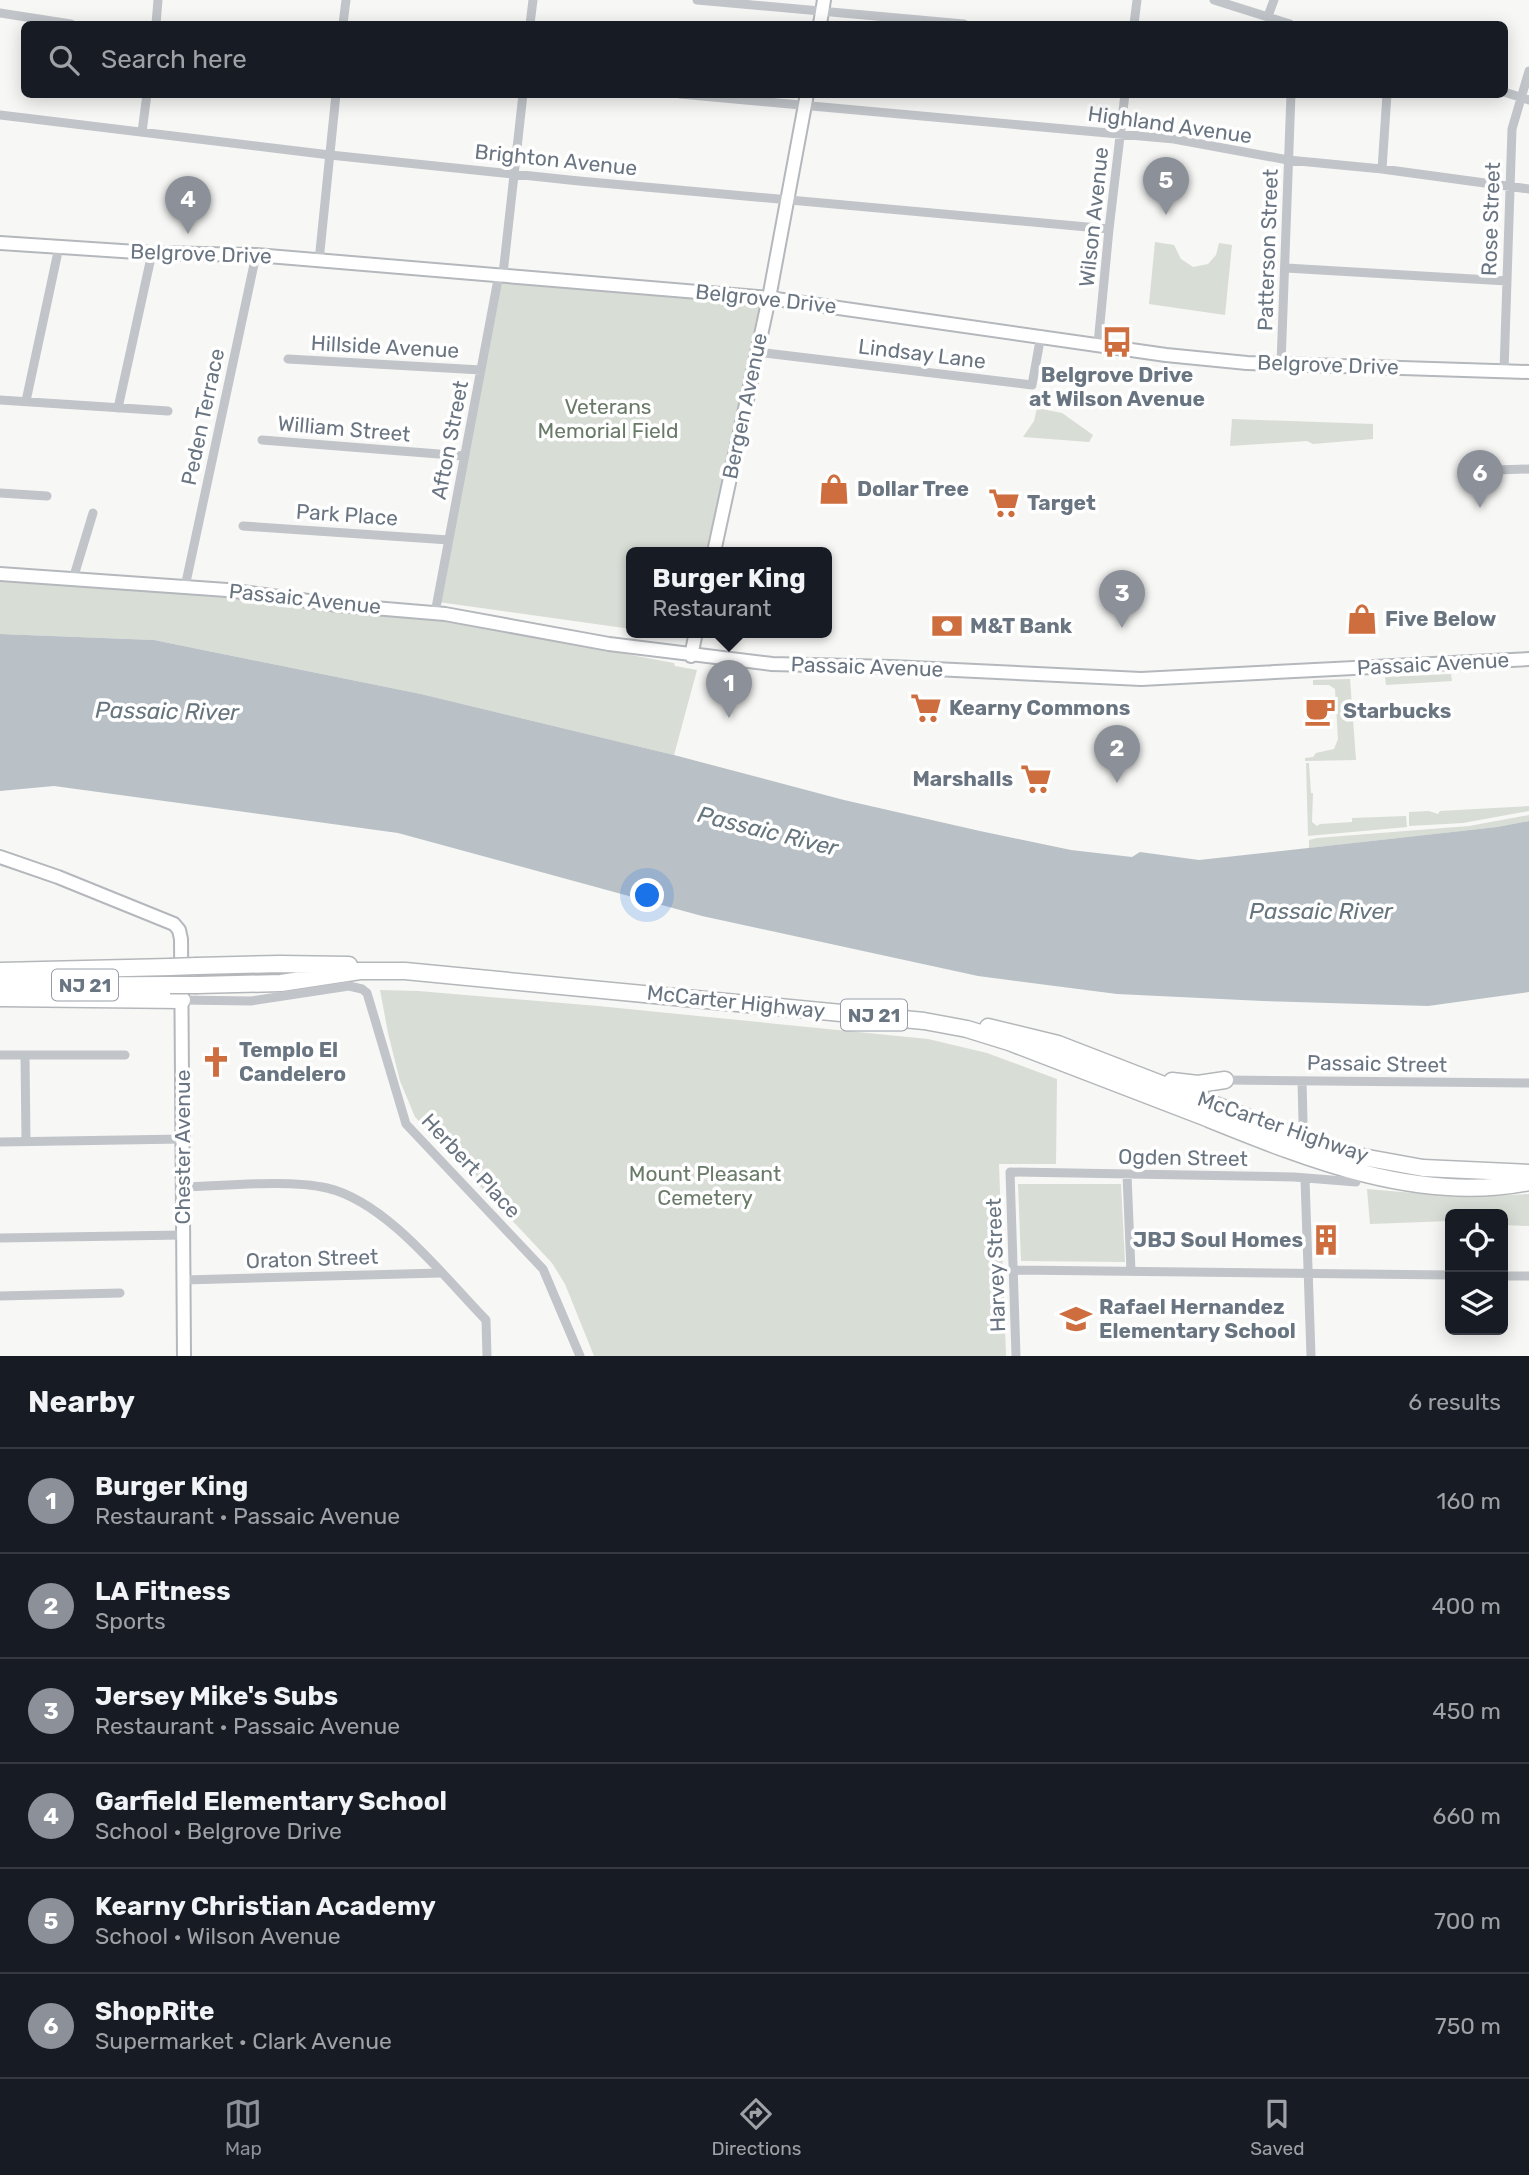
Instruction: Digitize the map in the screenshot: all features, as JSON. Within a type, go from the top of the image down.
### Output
[{"type":"highway","name":"McCarter Highway","points":[[0,971],[311,963],[384,967],[980,1026],[1036,1037],[1293,1135],[1357,1156],[1423,1168],[1529,1173]]},
{"type":"highway","name":"McCarter Highway","points":[[0,986],[259,984],[360,971],[427,972],[903,1018],[967,1029],[1035,1052],[1331,1166],[1377,1177],[1433,1185],[1492,1186],[1529,1182]]},
{"type":"highway","points":[[0,998],[182,1000]]},
{"type":"highway","points":[[1122,1068],[1186,1083],[1203,1084],[1225,1080]]},
{"type":"street","points":[[156,21],[158,0]]},
{"type":"street","points":[[343,21],[346,0]]},
{"type":"street","points":[[530,21],[533,0]]},
{"type":"street","points":[[697,0],[928,21]]},
{"type":"street","points":[[1134,21],[1137,0]]},
{"type":"street","points":[[1214,0],[1282,21]]},
{"type":"street","points":[[1268,16],[1274,0]]},
{"type":"street","points":[[0,13],[52,21]]},
{"type":"street","name":"Rose Street","points":[[1504,371],[1512,129],[1525,98],[1529,71]]},
{"type":"street","points":[[1508,93],[1525,98]]},
{"type":"street","points":[[142,132],[146,98]]},
{"type":"street","points":[[319,261],[336,98]]},
{"type":"street","name":"Afton Street","points":[[435,613],[501,274],[523,98]]},
{"type":"street","name":"Highland Avenue","points":[[752,98],[806,101],[1209,144],[1288,160],[1382,169],[1529,189]]},
{"type":"street","name":"Wilson Avenue","points":[[1098,344],[1124,98]]},
{"type":"street","name":"Patterson Street","points":[[1281,364],[1291,98]]},
{"type":"street","points":[[1382,169],[1387,98]]},
{"type":"street","name":"Bergen Avenue","points":[[715,547],[769,298],[806,101]]},
{"type":"street","name":"Brighton Avenue","points":[[0,115],[330,155],[514,174],[1109,229]]},
{"type":"street","name":"Belgrove Drive","points":[[0,243],[152,253],[256,255],[769,298],[1178,356],[1281,364],[1529,372]]},
{"type":"street","points":[[26,401],[59,247]]},
{"type":"street","points":[[118,408],[152,253]]},
{"type":"street","name":"Peden Terrace","points":[[185,587],[256,255]]},
{"type":"street","points":[[1286,268],[1507,281]]},
{"type":"street","name":"Lindsay Lane","points":[[757,352],[1032,385],[1041,335]]},
{"type":"street","name":"Hillside Avenue","points":[[288,359],[481,370]]},
{"type":"street","points":[[0,400],[168,411]]},
{"type":"street","name":"William Street","points":[[262,440],[464,456]]},
{"type":"street","points":[[1494,470],[1529,469]]},
{"type":"street","points":[[0,493],[47,496]]},
{"type":"street","points":[[72,579],[93,513]]},
{"type":"street","name":"Park Place","points":[[243,526],[449,540]]},
{"type":"street","name":"Passaic Avenue","points":[[0,574],[254,593],[338,605],[435,613],[691,656],[772,664],[1142,679],[1529,659]]},
{"type":"street","points":[[691,656],[695,638]]},
{"type":"street","name":"Chester Avenue","points":[[0,857],[58,877],[171,923],[179,930],[182,1000],[184,1356]]},
{"type":"street","name":"Herbert Place","points":[[182,1000],[251,1001],[349,986],[362,989],[370,999],[392,1084],[406,1124],[543,1269],[580,1356]]},
{"type":"street","points":[[0,1055],[125,1055]]},
{"type":"street","points":[[25,1055],[26,1141]]},
{"type":"street","name":"Passaic Street","points":[[1225,1080],[1529,1083]]},
{"type":"street","points":[[1302,1080],[1303,1121]]},
{"type":"street","points":[[0,1142],[183,1139]]},
{"type":"street","name":"Ogden Street","points":[[1010,1172],[1356,1182]]},
{"type":"street","name":"Harvey Street","points":[[1010,1172],[1016,1356]]},
{"type":"street","points":[[1127,1175],[1131,1272]]},
{"type":"street","points":[[1305,1179],[1311,1356]]},
{"type":"street","points":[[183,1187],[292,1185],[331,1189],[352,1198],[390,1222],[416,1245],[486,1320],[487,1356]]},
{"type":"street","points":[[0,1238],[183,1235]]},
{"type":"street","points":[[1013,1270],[1445,1275]]},
{"type":"street","name":"Oraton Street","points":[[184,1280],[440,1273]]},
{"type":"street","points":[[1508,1276],[1529,1276]]},
{"type":"street","points":[[0,1296],[120,1293]]},
{"type":"green space","points":[[1155,242],[1174,245],[1181,259],[1193,267],[1208,264],[1216,255],[1219,243],[1232,245],[1225,315],[1149,304]]},
{"type":"green space","name":"Veterans Memorial Field","points":[[499,277],[772,297],[717,547],[626,547],[626,628],[438,602]]},
{"type":"green space","points":[[1037,408],[1062,413],[1093,435],[1089,442],[1023,437],[1034,421]]},
{"type":"green space","points":[[1232,419],[1373,424],[1373,439],[1230,446]]},
{"type":"green space","points":[[0,581],[280,601],[427,617],[674,663],[675,666],[697,670],[674,755],[421,694],[154,640],[0,634]]},
{"type":"green space","points":[[1451,674],[1452,681],[1386,685],[1385,677]]},
{"type":"green space","points":[[1350,679],[1356,760],[1305,761],[1305,758],[1313,757],[1316,753],[1334,749],[1338,739],[1335,689],[1329,685],[1313,685],[1313,680]]},
{"type":"green space","points":[[1306,763],[1309,763],[1313,793],[1312,822],[1317,826],[1352,822],[1352,818],[1406,816],[1407,827],[1308,836]]},
{"type":"green space","points":[[1529,806],[1529,811],[1463,823],[1409,826],[1409,812],[1429,811],[1438,814],[1440,811]]},
{"type":"green space","points":[[1529,815],[1529,821],[1497,827],[1309,848],[1309,840],[1317,838],[1469,826]]},
{"type":"green space","name":"Mount Pleasant Cemetery","points":[[380,990],[598,1006],[928,1039],[987,1053],[1057,1079],[1056,1164],[999,1164],[1006,1356],[594,1356],[565,1284],[552,1263],[415,1117],[400,1081]]},
{"type":"green space","points":[[1018,1184],[1121,1184],[1125,1262],[1021,1261]]},
{"type":"green space","points":[[1367,1189],[1460,1197],[1529,1194],[1529,1226],[1508,1225],[1508,1209],[1445,1209],[1445,1221],[1370,1224]]},
{"type":"water","name":"Passaic River","points":[[0,634],[154,640],[421,694],[674,755],[844,800],[1071,850],[1132,857],[1140,852],[1199,860],[1497,827],[1529,821],[1529,992],[1428,1006],[1117,994],[978,976],[702,916],[398,833],[54,786],[0,791]]},
{"type":"place","name":"Kearny Christian Academy","points":[[1166,215]]},
{"type":"place","name":"Garfield Elementary School","points":[[188,234]]},
{"type":"place","name":"Belgrove Drive at Wilson Avenue","points":[[1117,342]]},
{"type":"place","name":"Dollar Tree","points":[[834,489]]},
{"type":"place","name":"Target","points":[[1004,503]]},
{"type":"place","name":"ShopRite","points":[[1480,508]]},
{"type":"place","name":"Five Below","points":[[1362,619]]},
{"type":"place","name":"M&T Bank","points":[[947,626]]},
{"type":"place","name":"Jersey Mike's Subs","points":[[1122,628]]},
{"type":"place","name":"Kearny Commons","points":[[926,708]]},
{"type":"place","name":"Starbucks","points":[[1320,711]]},
{"type":"place","name":"Burger King","points":[[729,718]]},
{"type":"place","name":"Marshalls","points":[[1036,779]]},
{"type":"place","name":"LA Fitness","points":[[1117,783]]},
{"type":"place","name":"Templo El Candelero","points":[[216,1062]]},
{"type":"place","name":"JBJ Soul Homes","points":[[1326,1240]]},
{"type":"place","name":"Rafael Hernandez Elementary School","points":[[1076,1319]]}]
